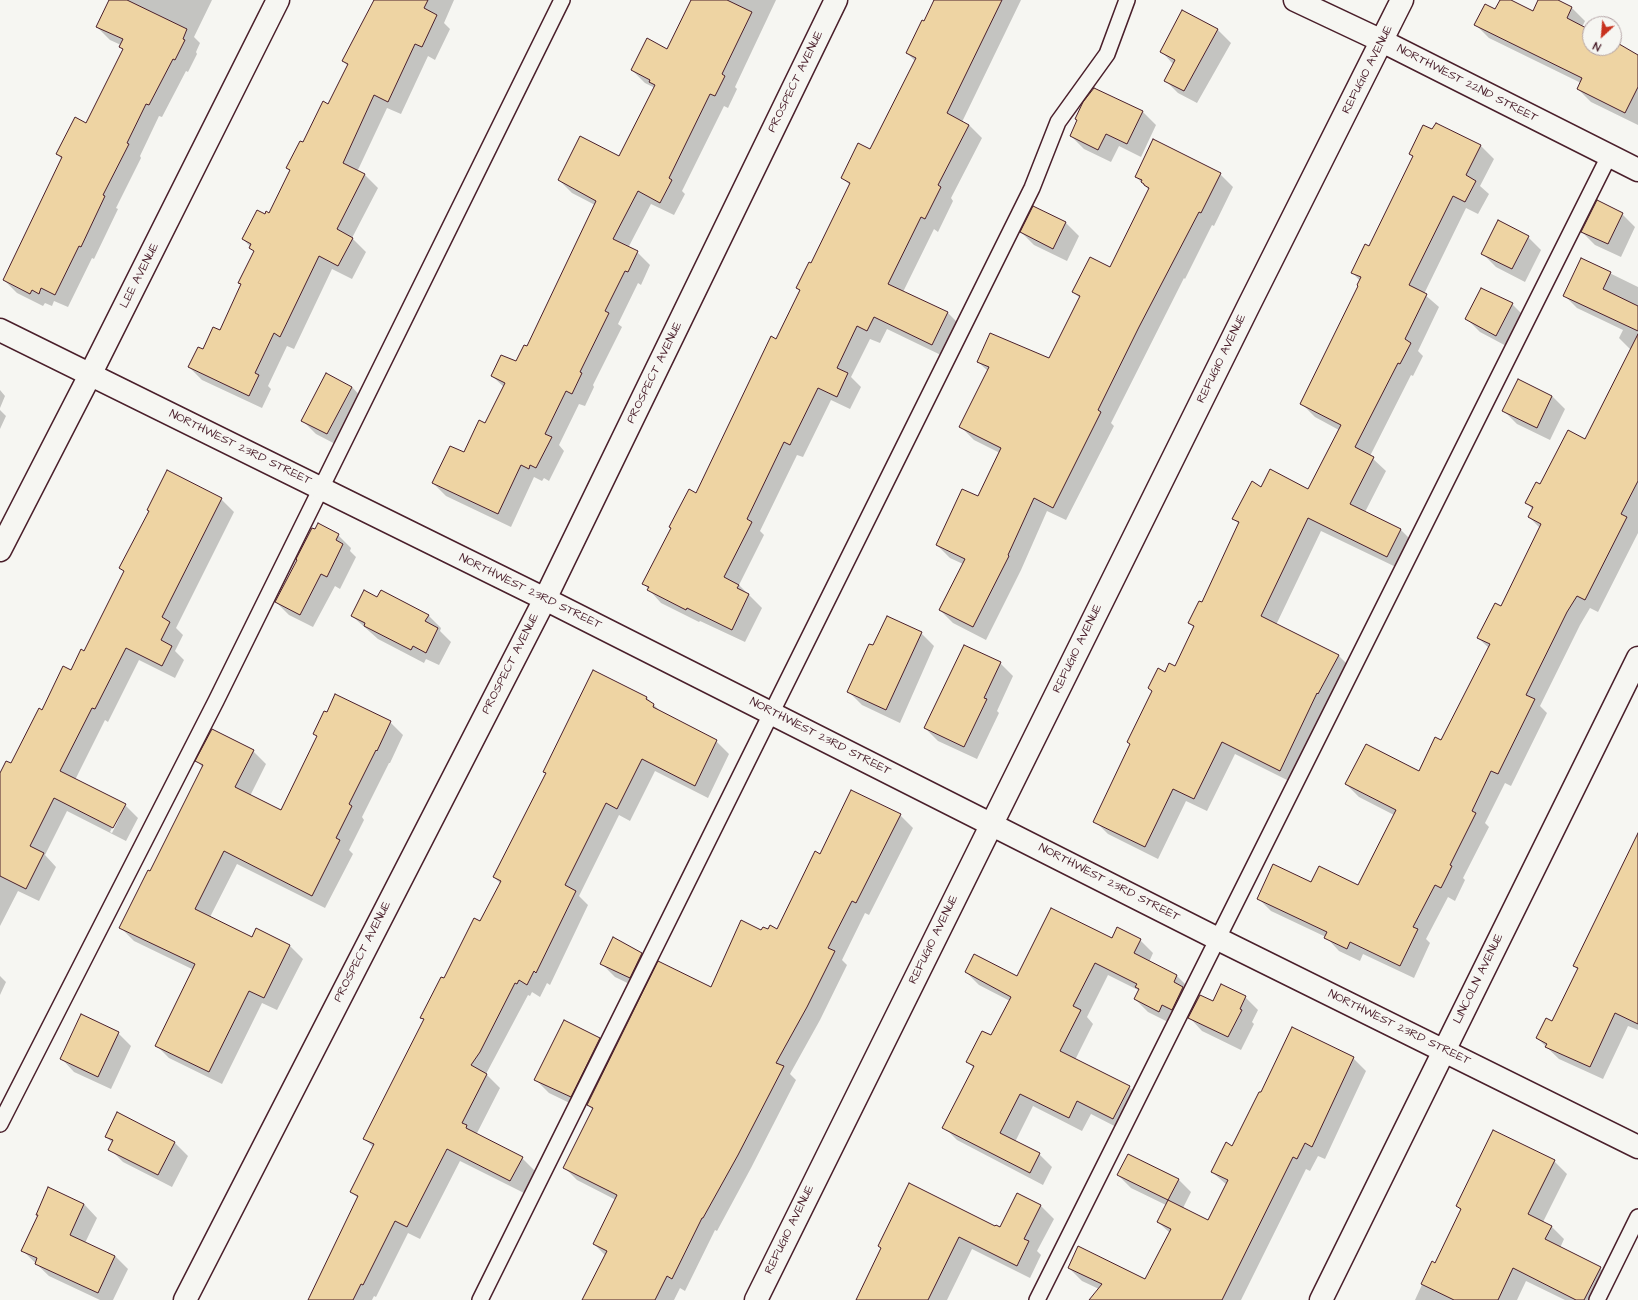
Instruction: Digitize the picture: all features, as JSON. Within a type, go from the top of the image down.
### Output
[{"type":"street","name":"LEE AVENUE","points":[[0,550],[90,375],[278,0]]},
{"type":"street","name":"PROSPECT AVENUE","points":[[185,1300],[545,598],[836,0]]},
{"type":"street","name":"NORTHWEST 22ND STREET","points":[[1295,0],[1382,41],[1638,170]]},
{"type":"street","name":"REFUGIO AVENUE","points":[[756,1300],[1244,314],[1402,0]]},
{"type":"street","name":"NORTHWEST 23RD STREET","points":[[0,330],[545,598],[992,823],[1218,939],[1638,1147]]},
{"type":"street","name":"LINCOLN AVENUE","points":[[1321,1300],[1638,658]]},
{"type":"lane","points":[[0,1124],[216,701],[322,489],[562,0]]},
{"type":"lane","points":[[480,1300],[1032,188],[1058,122],[1107,54],[1126,0]]},
{"type":"lane","points":[[1037,1300],[1609,156]]},
{"type":"lane","points":[[1597,1300],[1638,1218]]},
{"type":"building","points":[[109,0],[127,0],[187,29],[183,39],[185,40],[175,60],[173,59],[149,105],[146,104],[127,143],[129,144],[103,195],[105,196],[81,247],[79,246],[55,295],[41,288],[39,294],[32,290],[30,294],[3,280],[62,157],[56,154],[75,117],[86,123],[123,49],[119,47],[123,39],[96,27]]},
{"type":"building","points":[[374,0],[428,0],[424,8],[437,15],[422,47],[415,44],[388,102],[374,95],[343,163],[365,174],[337,229],[353,238],[338,266],[319,256],[280,337],[274,333],[255,373],[259,375],[249,396],[188,367],[198,347],[203,349],[213,327],[220,330],[241,284],[238,283],[254,251],[249,248],[251,244],[242,239],[257,210],[265,214],[266,211],[269,213],[290,170],[286,168],[300,141],[303,142],[323,101],[328,104],[348,64],[342,61]]},
{"type":"building","points":[[691,0],[727,0],[752,12],[722,74],[725,76],[715,96],[710,94],[669,178],[672,180],[660,203],[638,191],[613,239],[638,251],[628,272],[625,271],[605,311],[609,313],[580,372],[582,373],[572,394],[566,391],[545,434],[552,437],[536,468],[530,465],[529,469],[521,465],[498,514],[432,483],[450,446],[464,452],[479,420],[485,423],[505,383],[491,376],[501,355],[516,361],[524,345],[527,346],[596,201],[558,180],[580,136],[619,156],[655,85],[649,82],[650,80],[631,70],[647,38],[667,49]]},
{"type":"building","points":[[934,0],[1002,0],[947,113],[969,125],[938,185],[941,187],[925,219],[921,217],[888,284],[948,312],[932,345],[874,317],[867,331],[857,326],[837,368],[848,373],[837,397],[818,388],[790,445],[784,442],[747,519],[752,522],[724,577],[739,585],[737,588],[749,594],[732,630],[687,608],[686,610],[647,590],[649,587],[642,584],[689,489],[696,493],[771,336],[776,339],[800,290],[796,288],[809,262],[811,263],[850,183],[841,178],[858,143],[870,149],[916,58],[906,53],[922,20],[924,21]]},
{"type":"building","points":[[1500,0],[1511,0],[1533,11],[1538,0],[1558,0],[1572,7],[1567,18],[1582,26],[1582,56],[1622,56],[1622,46],[1638,55],[1638,87],[1625,113],[1577,89],[1582,78],[1474,25],[1485,4],[1495,9]]},
{"type":"building","points":[[1182,10],[1218,29],[1184,91],[1164,81],[1175,60],[1160,52]]},
{"type":"building","points":[[1094,88],[1143,111],[1127,144],[1106,134],[1098,150],[1070,136],[1077,120],[1075,119],[1083,102]]},
{"type":"building","points":[[1436,123],[1481,145],[1466,175],[1476,181],[1465,202],[1453,196],[1409,285],[1427,294],[1405,339],[1411,343],[1400,364],[1398,363],[1355,447],[1374,457],[1350,504],[1401,529],[1387,557],[1308,518],[1261,616],[1339,655],[1318,694],[1317,693],[1280,771],[1222,742],[1194,799],[1173,789],[1145,847],[1093,822],[1130,744],[1127,742],[1152,691],[1148,688],[1158,668],[1165,672],[1169,663],[1175,666],[1194,626],[1188,623],[1199,601],[1202,602],[1239,522],[1232,519],[1252,481],[1261,487],[1270,469],[1308,489],[1341,425],[1300,404],[1358,286],[1357,285],[1361,277],[1351,273],[1365,244],[1369,246],[1413,156],[1409,154],[1423,125],[1432,129]]},
{"type":"building","points":[[1153,139],[1221,173],[1139,327],[1098,410],[1101,412],[1053,508],[1034,498],[1008,555],[1009,556],[973,627],[939,610],[965,559],[936,545],[962,489],[978,496],[1001,448],[959,427],[989,367],[977,362],[990,333],[1049,358],[1080,296],[1072,292],[1090,257],[1110,267],[1149,188],[1141,182],[1142,180],[1135,177]]},
{"type":"building","points":[[1597,200],[1623,213],[1608,244],[1581,232]]},
{"type":"building","points":[[1033,206],[1066,222],[1053,249],[1020,232]]},
{"type":"building","points":[[1498,220],[1529,236],[1512,269],[1481,254]]},
{"type":"building","points":[[1581,258],[1611,272],[1603,289],[1638,306],[1638,331],[1563,296]]},
{"type":"building","points":[[1481,288],[1513,303],[1496,336],[1465,319]]},
{"type":"building","points":[[1638,334],[1638,481],[1621,514],[1627,517],[1585,600],[1577,596],[1567,612],[1526,695],[1535,699],[1498,774],[1491,771],[1472,811],[1476,813],[1450,865],[1452,866],[1441,888],[1435,885],[1413,927],[1418,929],[1400,966],[1350,942],[1347,949],[1324,938],[1327,932],[1257,899],[1273,864],[1311,882],[1319,866],[1358,885],[1396,810],[1345,784],[1366,744],[1419,771],[1435,737],[1441,740],[1490,644],[1477,638],[1495,603],[1501,606],[1541,524],[1528,517],[1533,507],[1525,503],[1536,482],[1540,484],[1568,430],[1585,439]]},
{"type":"building","points":[[326,373],[352,387],[327,434],[301,421]]},
{"type":"building","points":[[1518,379],[1552,396],[1537,428],[1502,411]]},
{"type":"building","points":[[167,470],[222,498],[162,617],[170,622],[161,640],[172,646],[162,666],[126,648],[95,709],[92,708],[60,771],[126,804],[113,828],[54,798],[30,846],[44,853],[26,889],[0,876],[0,773],[6,761],[11,763],[39,708],[42,710],[63,666],[71,670],[81,649],[84,651],[124,571],[119,568],[149,511],[147,510]]},
{"type":"building","points":[[318,523],[339,534],[336,540],[343,544],[327,577],[321,574],[300,615],[275,602],[312,528],[315,529]]},
{"type":"building","points":[[364,590],[377,597],[381,590],[429,615],[425,621],[438,628],[426,653],[413,646],[411,650],[364,626],[365,623],[351,616]]},
{"type":"building","points":[[887,616],[922,632],[886,710],[847,692],[869,644],[873,645]]},
{"type":"building","points":[[964,645],[1001,662],[984,698],[987,699],[964,747],[924,728]]},
{"type":"building","points":[[593,670],[647,697],[646,699],[654,704],[653,707],[717,740],[695,786],[642,759],[617,809],[606,803],[565,885],[576,891],[536,973],[534,971],[527,985],[519,980],[517,984],[515,983],[480,1052],[471,1065],[487,1074],[462,1123],[467,1125],[466,1128],[523,1157],[510,1181],[447,1149],[407,1227],[395,1221],[363,1285],[361,1284],[353,1300],[308,1300],[358,1196],[350,1192],[374,1144],[363,1139],[424,1019],[420,1018],[441,977],[444,978],[474,918],[480,921],[501,881],[493,877],[546,773],[543,772]]},
{"type":"building","points":[[335,694],[391,721],[349,804],[352,806],[336,838],[340,840],[312,896],[224,851],[195,909],[252,937],[256,928],[290,945],[264,998],[249,991],[209,1072],[155,1046],[195,964],[119,928],[148,870],[150,871],[203,765],[195,761],[212,729],[254,750],[235,787],[281,810],[317,736],[313,734],[324,711],[327,712]]},
{"type":"building","points":[[851,790],[901,814],[856,903],[852,901],[828,948],[835,951],[807,1007],[776,1063],[784,1066],[738,1155],[702,1218],[672,1279],[667,1276],[655,1300],[582,1300],[607,1251],[593,1244],[617,1195],[563,1168],[593,1108],[587,1105],[658,961],[711,987],[741,920],[761,930],[763,927],[768,929],[770,925],[777,929],[815,851],[820,854]]},
{"type":"building","points":[[1638,833],[1638,1024],[1615,1013],[1590,1067],[1545,1047],[1547,1044],[1536,1038],[1546,1018],[1552,1021],[1578,968],[1573,966]]},
{"type":"building","points":[[1051,908],[1112,938],[1117,927],[1141,939],[1134,953],[1177,975],[1174,982],[1183,987],[1172,1010],[1162,1005],[1159,1012],[1134,999],[1139,989],[1135,987],[1137,984],[1095,963],[1073,1006],[1081,1010],[1060,1051],[1130,1086],[1113,1119],[1077,1101],[1069,1118],[1020,1094],[1000,1133],[1040,1153],[1030,1173],[942,1128],[974,1066],[966,1062],[982,1031],[991,1035],[1011,997],[965,972],[974,954],[1017,976]]},
{"type":"building","points":[[613,937],[642,953],[630,978],[600,964]]},
{"type":"building","points":[[1221,984],[1246,996],[1240,1009],[1242,1010],[1228,1037],[1188,1018],[1200,995],[1213,1001]]},
{"type":"building","points":[[81,1014],[119,1032],[98,1077],[60,1059]]},
{"type":"building","points":[[564,1020],[600,1038],[571,1097],[534,1080]]},
{"type":"building","points":[[1292,1027],[1354,1057],[1312,1147],[1305,1143],[1297,1159],[1293,1157],[1222,1300],[1089,1300],[1102,1284],[1068,1268],[1078,1246],[1145,1279],[1171,1229],[1157,1222],[1168,1200],[1208,1220],[1228,1180],[1211,1172],[1226,1142],[1232,1146],[1259,1092],[1261,1092]]},
{"type":"building","points":[[117,1112],[175,1142],[158,1175],[108,1150],[113,1140],[105,1137]]},
{"type":"building","points":[[1493,1130],[1555,1160],[1528,1214],[1552,1226],[1545,1239],[1601,1267],[1584,1300],[1576,1300],[1513,1268],[1498,1300],[1454,1300],[1421,1284],[1432,1261],[1435,1263],[1461,1209],[1456,1206]]},
{"type":"building","points":[[1128,1154],[1179,1179],[1168,1200],[1117,1175]]},
{"type":"building","points":[[909,1183],[995,1226],[1000,1227],[1017,1193],[1041,1205],[1024,1239],[1029,1241],[1017,1266],[959,1237],[928,1300],[856,1300],[881,1248],[878,1246]]},
{"type":"building","points":[[48,1187],[84,1204],[70,1235],[115,1256],[98,1293],[35,1264],[37,1258],[21,1251],[38,1215],[36,1215]]}]
